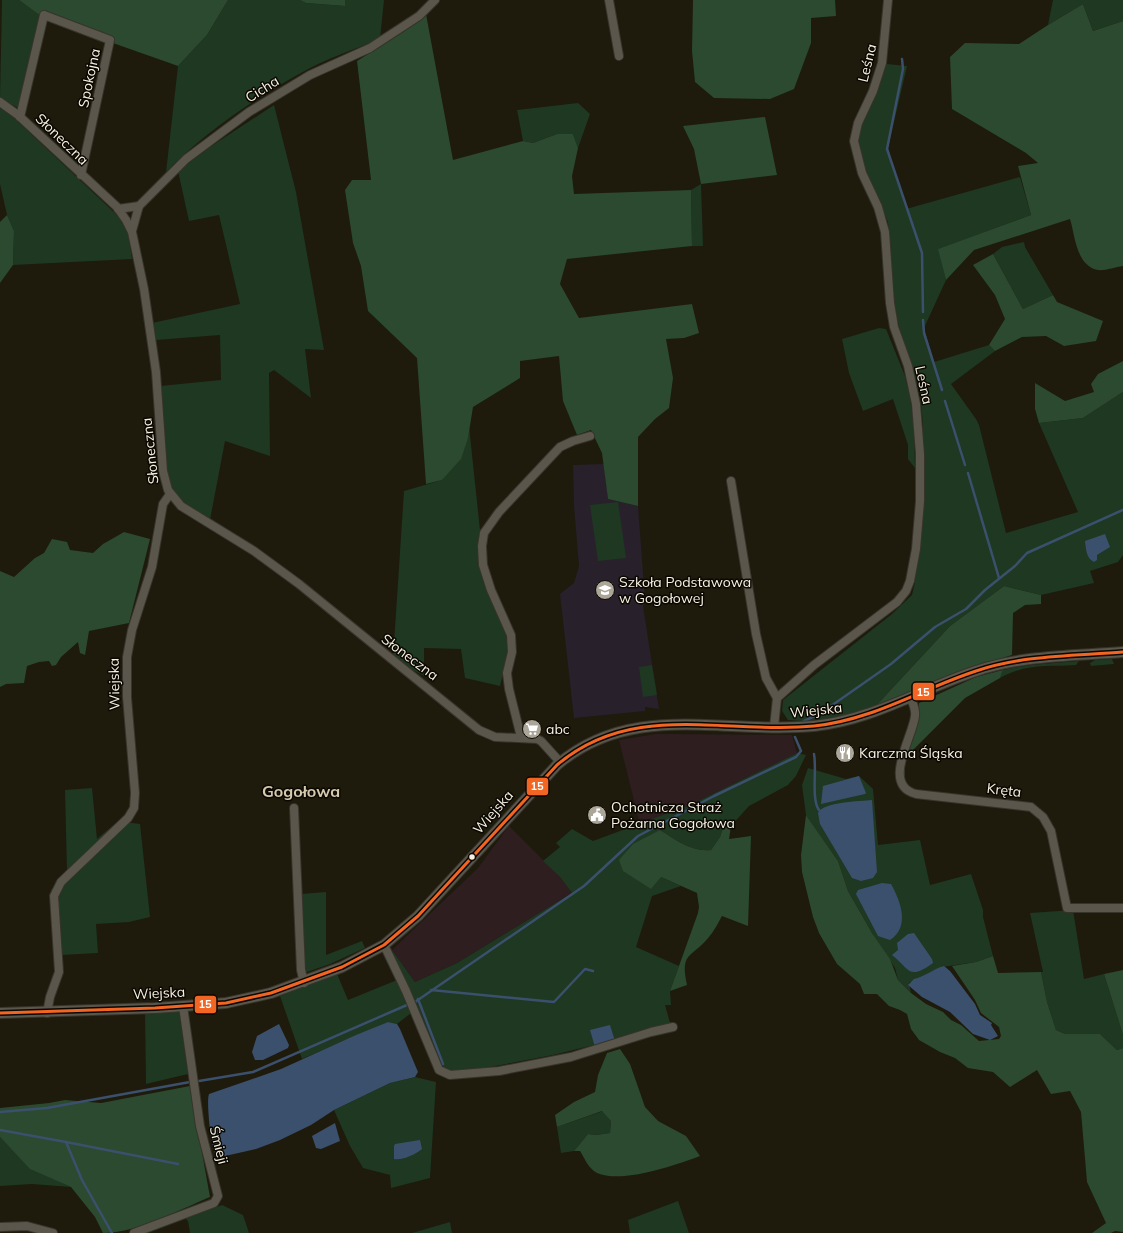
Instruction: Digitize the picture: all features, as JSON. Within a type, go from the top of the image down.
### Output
[{"type":"street","name":"Cicha","points":[[132,232],[139,206],[147,196],[186,159],[249,112],[310,75],[370,48],[419,16],[435,0]]},
{"type":"street","points":[[609,0],[619,56]]},
{"type":"street","name":"Leśna","points":[[777,698],[814,665],[897,602],[906,591],[910,581],[916,549],[920,501],[920,454],[916,404],[908,366],[894,327],[890,303],[885,232],[878,207],[862,173],[854,141],[858,123],[873,91],[882,63],[888,0]]},
{"type":"street","name":"Spokojna","points":[[20,117],[44,15],[110,40],[81,175]]},
{"type":"street","name":"Słoneczna","points":[[0,102],[20,117],[118,209],[132,232],[144,289],[153,348],[163,471],[165,483],[170,494],[176,501],[195,516],[254,551],[299,584],[480,731],[495,737],[535,738],[541,741],[560,762]]},
{"type":"street","points":[[118,209],[139,206]]},
{"type":"street","points":[[521,737],[509,689],[508,673],[512,652],[511,635],[491,590],[483,565],[482,546],[484,533],[500,512],[560,448],[573,441],[590,436]]},
{"type":"street","points":[[731,481],[756,634],[766,678],[777,698],[774,727]]},
{"type":"street","name":"Wiejska","points":[[47,1013],[50,997],[59,972],[54,896],[57,886],[128,818],[134,808],[127,689],[127,657],[132,630],[152,567],[163,504],[170,494]]},
{"type":"street","name":"Wiejska","points":[[0,1013],[47,1013],[183,1006],[241,1000],[304,982],[350,964],[384,945],[418,916],[530,792],[560,762],[575,751],[615,732],[639,726],[671,725],[774,727],[813,726],[846,721],[869,715],[968,674],[1004,663],[1123,652]]},
{"type":"street","name":"Kręta","points":[[911,698],[915,709],[915,717],[900,764],[901,782],[906,789],[920,795],[1030,807],[1043,817],[1051,831],[1067,908],[1123,908]]},
{"type":"street","points":[[294,808],[301,970],[304,982]]},
{"type":"street","points":[[384,945],[406,991],[439,1070],[450,1075],[499,1071],[571,1057],[651,1032],[673,1027]]},
{"type":"street","name":"Śmieji","points":[[134,1233],[214,1203],[218,1196],[201,1133],[183,1006]]},
{"type":"street","points":[[0,1227],[31,1226],[53,1233]]},
{"type":"shaded area","name":"Szkoła Podstawowa w Gogołowej","points":[[604,464],[608,499],[638,506],[645,600],[643,606],[659,709],[645,707],[645,711],[574,718],[560,594],[574,583],[579,566],[574,506],[573,465]]},
{"type":"shaded area","points":[[656,734],[792,735],[797,753],[690,805],[640,825],[619,740]]},
{"type":"shaded area","points":[[509,826],[560,877],[572,893],[457,963],[415,982],[392,950],[478,868]]},
{"type":"green space","points":[[2,0],[19,0],[40,15],[18,108],[0,98]]},
{"type":"green space","points":[[19,0],[228,0],[207,35],[178,66],[45,19]]},
{"type":"green space","points":[[228,0],[300,0],[306,3],[344,6],[345,0],[384,0],[380,39],[320,63],[293,77],[254,101],[198,142],[166,172],[178,66],[207,35]]},
{"type":"green space","points":[[300,0],[345,0],[345,6],[306,3]]},
{"type":"green space","points":[[693,0],[835,0],[836,16],[811,18],[811,43],[794,89],[770,99],[714,98],[695,82],[692,51]]},
{"type":"green space","points":[[1053,0],[1123,0],[1123,21],[1093,31],[1083,4],[1048,25]]},
{"type":"green space","points":[[1083,4],[1093,31],[1123,21],[1123,266],[1098,270],[1085,263],[1075,241],[1070,219],[974,250],[946,280],[938,249],[1031,215],[1018,166],[1038,163],[1026,153],[952,109],[950,57],[965,43],[1019,44]]},
{"type":"green space","points":[[426,14],[453,160],[523,141],[533,143],[557,134],[573,134],[578,148],[572,176],[574,194],[691,190],[692,246],[567,259],[560,284],[579,318],[692,304],[699,333],[684,338],[666,339],[673,378],[669,408],[655,419],[638,437],[638,506],[608,499],[602,453],[591,430],[577,435],[563,401],[559,356],[520,361],[520,378],[473,407],[468,438],[461,459],[442,480],[426,484],[417,358],[368,311],[361,266],[353,243],[345,190],[352,180],[371,180],[357,61],[403,32]]},
{"type":"green space","points":[[887,64],[907,66],[888,148],[906,209],[1020,177],[1031,215],[939,249],[946,280],[924,328],[934,362],[989,345],[995,351],[951,384],[979,425],[1006,533],[1078,512],[1039,423],[1083,418],[1123,392],[1123,555],[1118,562],[1090,571],[1094,583],[1041,595],[1004,586],[950,626],[873,709],[813,722],[788,720],[782,711],[783,700],[892,614],[912,595],[915,582],[923,425],[920,391],[901,335],[893,301],[888,222],[865,169],[858,138],[864,118]]},
{"type":"green space","points":[[578,103],[590,114],[578,148],[573,134],[557,134],[533,143],[523,141],[517,110]]},
{"type":"green space","points":[[274,105],[296,192],[324,350],[305,349],[311,398],[274,370],[269,373],[270,456],[225,441],[210,520],[180,499],[171,490],[168,483],[164,457],[160,386],[221,380],[220,335],[156,340],[152,323],[240,304],[219,215],[189,221],[178,171],[210,147]]},
{"type":"green space","points":[[0,108],[13,117],[118,216],[128,233],[132,259],[13,265],[14,231],[7,215],[0,184]]},
{"type":"green space","points":[[765,117],[777,175],[701,184],[694,149],[683,126]]},
{"type":"green space","points":[[701,184],[703,246],[692,246],[691,190]]},
{"type":"green space","points":[[7,215],[14,231],[13,265],[0,283],[0,222]]},
{"type":"green space","points":[[1024,242],[1025,247],[1053,295],[1023,309],[993,254],[1002,247]]},
{"type":"green space","points":[[993,254],[1023,309],[1053,295],[1057,302],[1103,321],[1096,341],[1064,346],[1046,336],[1022,337],[995,351],[989,345],[1005,319],[995,295],[973,265]]},
{"type":"green space","points":[[879,328],[886,329],[905,376],[910,396],[914,428],[915,468],[908,459],[908,445],[893,399],[863,411],[849,373],[842,339]]},
{"type":"green space","points":[[1123,361],[1123,392],[1083,418],[1039,423],[1035,409],[1035,383],[1065,401],[1094,392],[1091,384],[1098,374]]},
{"type":"green space","points":[[469,426],[480,530],[478,542],[479,563],[481,573],[506,634],[507,640],[506,660],[500,686],[465,678],[461,649],[424,648],[424,676],[393,659],[404,491],[442,480],[468,438]]},
{"type":"green space","points":[[618,502],[626,558],[598,561],[590,505]]},
{"type":"green space","points":[[124,532],[150,539],[129,623],[89,631],[85,655],[80,653],[78,642],[61,657],[56,665],[52,666],[49,661],[39,662],[27,666],[24,683],[6,684],[0,687],[0,571],[14,577],[35,558],[44,553],[52,539],[67,542],[70,550],[93,553],[103,544]]},
{"type":"green space","points":[[1004,586],[1041,595],[1041,604],[1025,605],[1013,613],[1012,655],[959,673],[873,709],[950,626]]},
{"type":"green space","points":[[1112,659],[1114,664],[1091,666],[1090,663],[1095,660]]},
{"type":"green space","points":[[1079,661],[1076,665],[1028,668],[1010,673],[1000,678],[1003,670],[1012,668]]},
{"type":"green space","points":[[652,665],[657,695],[643,697],[639,667]]},
{"type":"green space","points":[[1003,670],[1000,678],[965,698],[909,754],[905,762],[905,784],[903,769],[909,744],[915,732],[919,703],[976,677]]},
{"type":"green space","points":[[797,753],[806,755],[796,776],[788,785],[749,806],[731,826],[723,828],[720,837],[711,850],[690,847],[660,830],[661,877],[681,886],[652,896],[636,947],[679,966],[670,991],[671,1005],[665,1005],[671,1026],[553,1055],[479,1069],[450,1071],[441,1066],[392,950],[415,982],[457,963],[572,893],[560,877],[543,861],[560,847],[556,843],[572,829],[593,841],[690,805]]},
{"type":"green space","points":[[808,768],[846,779],[859,776],[873,789],[878,845],[920,840],[930,885],[971,874],[983,910],[983,917],[993,956],[976,962],[942,967],[909,983],[911,993],[898,980],[895,968],[872,933],[848,891],[838,861],[806,815],[802,785]]},
{"type":"green space","points":[[92,788],[97,839],[118,821],[140,824],[150,917],[129,922],[96,924],[98,953],[62,955],[55,960],[51,890],[67,872],[65,790]]},
{"type":"green space","points":[[806,815],[838,861],[848,891],[872,933],[890,959],[898,980],[911,993],[926,1004],[943,1012],[951,1020],[961,1025],[979,1041],[999,1039],[1001,1036],[999,1027],[981,1013],[975,1000],[952,966],[976,962],[993,956],[998,973],[1041,972],[1047,1002],[1056,1030],[1065,1034],[1100,1034],[1117,1050],[1123,1048],[1123,1232],[1115,1231],[1111,1233],[1092,1233],[1106,1223],[1087,1182],[1081,1112],[1070,1091],[1051,1094],[1037,1070],[1010,1087],[993,1072],[968,1068],[955,1058],[940,1052],[919,1040],[911,1029],[907,1014],[889,1006],[877,994],[864,994],[860,984],[837,964],[819,933],[813,917],[802,872],[801,855]]},
{"type":"green space","points":[[731,826],[729,839],[751,836],[748,926],[722,916],[709,937],[689,956],[686,961],[685,974],[687,985],[670,991],[698,913],[699,907],[697,893],[661,877],[651,889],[623,871],[619,860],[633,844],[660,830],[690,847],[711,850],[720,837],[723,828]]},
{"type":"green space","points":[[326,892],[326,955],[362,941],[365,948],[330,964],[304,973],[301,894]]},
{"type":"green space","points":[[1073,910],[1084,979],[1104,974],[1123,1035],[1123,1048],[1117,1050],[1100,1034],[1065,1034],[1056,1030],[1047,1002],[1041,972],[1043,972],[1030,913]]},
{"type":"green space","points":[[1123,970],[1123,1035],[1104,974]]},
{"type":"green space","points":[[337,974],[348,1000],[397,980],[411,1013],[397,1024],[388,1022],[302,1059],[280,996]]},
{"type":"green space","points":[[179,1011],[188,1074],[146,1084],[145,1013]]},
{"type":"green space","points":[[620,1049],[630,1064],[645,1107],[658,1121],[686,1136],[700,1156],[649,1172],[634,1175],[608,1176],[597,1173],[591,1169],[580,1151],[574,1151],[588,1134],[596,1135],[610,1133],[611,1121],[602,1111],[557,1127],[555,1115],[574,1102],[595,1092],[598,1075],[607,1053]]},
{"type":"green space","points":[[415,1077],[436,1082],[430,1178],[391,1188],[390,1175],[363,1168],[350,1146],[334,1110],[390,1083]]},
{"type":"green space","points":[[190,1086],[210,1197],[158,1220],[130,1229],[103,1233],[95,1217],[71,1187],[30,1169],[0,1137],[0,1108],[65,1100],[101,1103]]},
{"type":"green space","points":[[603,1111],[611,1121],[610,1133],[596,1135],[588,1134],[574,1151],[561,1153],[557,1127]]},
{"type":"green space","points":[[0,1137],[30,1168],[71,1187],[32,1184],[0,1186]]},
{"type":"green space","points":[[678,1201],[689,1233],[630,1233],[628,1220]]},
{"type":"green space","points":[[222,1205],[243,1215],[249,1233],[190,1233],[188,1221],[185,1218]]},
{"type":"green space","points":[[450,1222],[452,1233],[412,1233]]},
{"type":"water","points":[[1105,534],[1110,547],[1097,555],[1097,560],[1094,562],[1088,556],[1085,541]]},
{"type":"water","points":[[859,776],[866,793],[865,794],[821,804],[823,786]]},
{"type":"water","points":[[872,800],[877,872],[873,878],[861,881],[852,878],[820,824],[818,813],[821,809],[834,804]]},
{"type":"water","points":[[882,883],[891,884],[898,899],[902,914],[900,928],[896,935],[890,940],[878,936],[856,894],[858,890]]},
{"type":"water","points":[[914,933],[932,959],[933,963],[919,971],[914,972],[906,968],[892,955],[898,950],[897,943],[908,934]]},
{"type":"water","points":[[944,966],[950,971],[975,1004],[980,1015],[992,1023],[991,1025],[998,1036],[990,1040],[973,1034],[950,1012],[922,997],[908,985],[914,979]]},
{"type":"water","points":[[388,1022],[397,1024],[400,1029],[418,1072],[415,1077],[390,1083],[334,1110],[311,1125],[280,1140],[256,1149],[225,1156],[216,1155],[212,1144],[208,1106],[209,1094],[281,1069]]},
{"type":"water","points":[[279,1024],[289,1045],[288,1048],[263,1060],[255,1060],[252,1052],[257,1036]]},
{"type":"water","points":[[610,1025],[615,1041],[595,1047],[590,1030]]},
{"type":"water","points":[[335,1123],[340,1141],[321,1149],[316,1148],[312,1136]]},
{"type":"water","points":[[420,1140],[422,1149],[405,1158],[394,1159],[395,1144]]},
{"type":"waterway","points":[[902,59],[903,69],[887,149],[922,253],[923,312]]},
{"type":"waterway","points":[[923,320],[924,333],[942,390]]},
{"type":"waterway","points":[[945,401],[965,465]]},
{"type":"waterway","points":[[968,473],[999,578]]},
{"type":"waterway","points":[[804,721],[821,713],[891,664],[935,627],[966,609],[985,590],[1015,566],[1027,553],[1123,510]]},
{"type":"waterway","points":[[415,1002],[584,886],[638,836],[714,796],[796,757],[801,751],[795,737]]},
{"type":"waterway","points":[[814,754],[815,799],[819,810]]},
{"type":"waterway","points":[[431,990],[554,1002],[585,969],[593,971]]},
{"type":"waterway","points":[[418,999],[443,1064]]},
{"type":"waterway","points":[[199,1081],[253,1072],[407,1005]]},
{"type":"waterway","points":[[0,1112],[47,1108],[190,1082]]},
{"type":"waterway","points":[[0,1130],[66,1142],[82,1180],[112,1233]]},
{"type":"waterway","points":[[66,1142],[178,1164]]},
{"type":"transit line","name":"15","points":[[0,1013],[155,1008],[226,1003],[271,993],[342,967],[384,945],[418,916],[557,765],[586,745],[617,733],[648,726],[681,724],[781,728],[836,723],[877,711],[956,678],[994,666],[1030,659],[1123,652]]},
{"type":"place","name":"Szkoła Podstawowa w Gogołowej","points":[[605,590]]},
{"type":"place","name":"abc","points":[[532,729]]},
{"type":"place","name":"Karczma Śląska","points":[[845,753]]},
{"type":"place","name":"Ochotnicza Straż Pożarna Gogołowa","points":[[597,815]]},
{"type":"district","name":"Gogołowa","points":[[301,791]]}]
